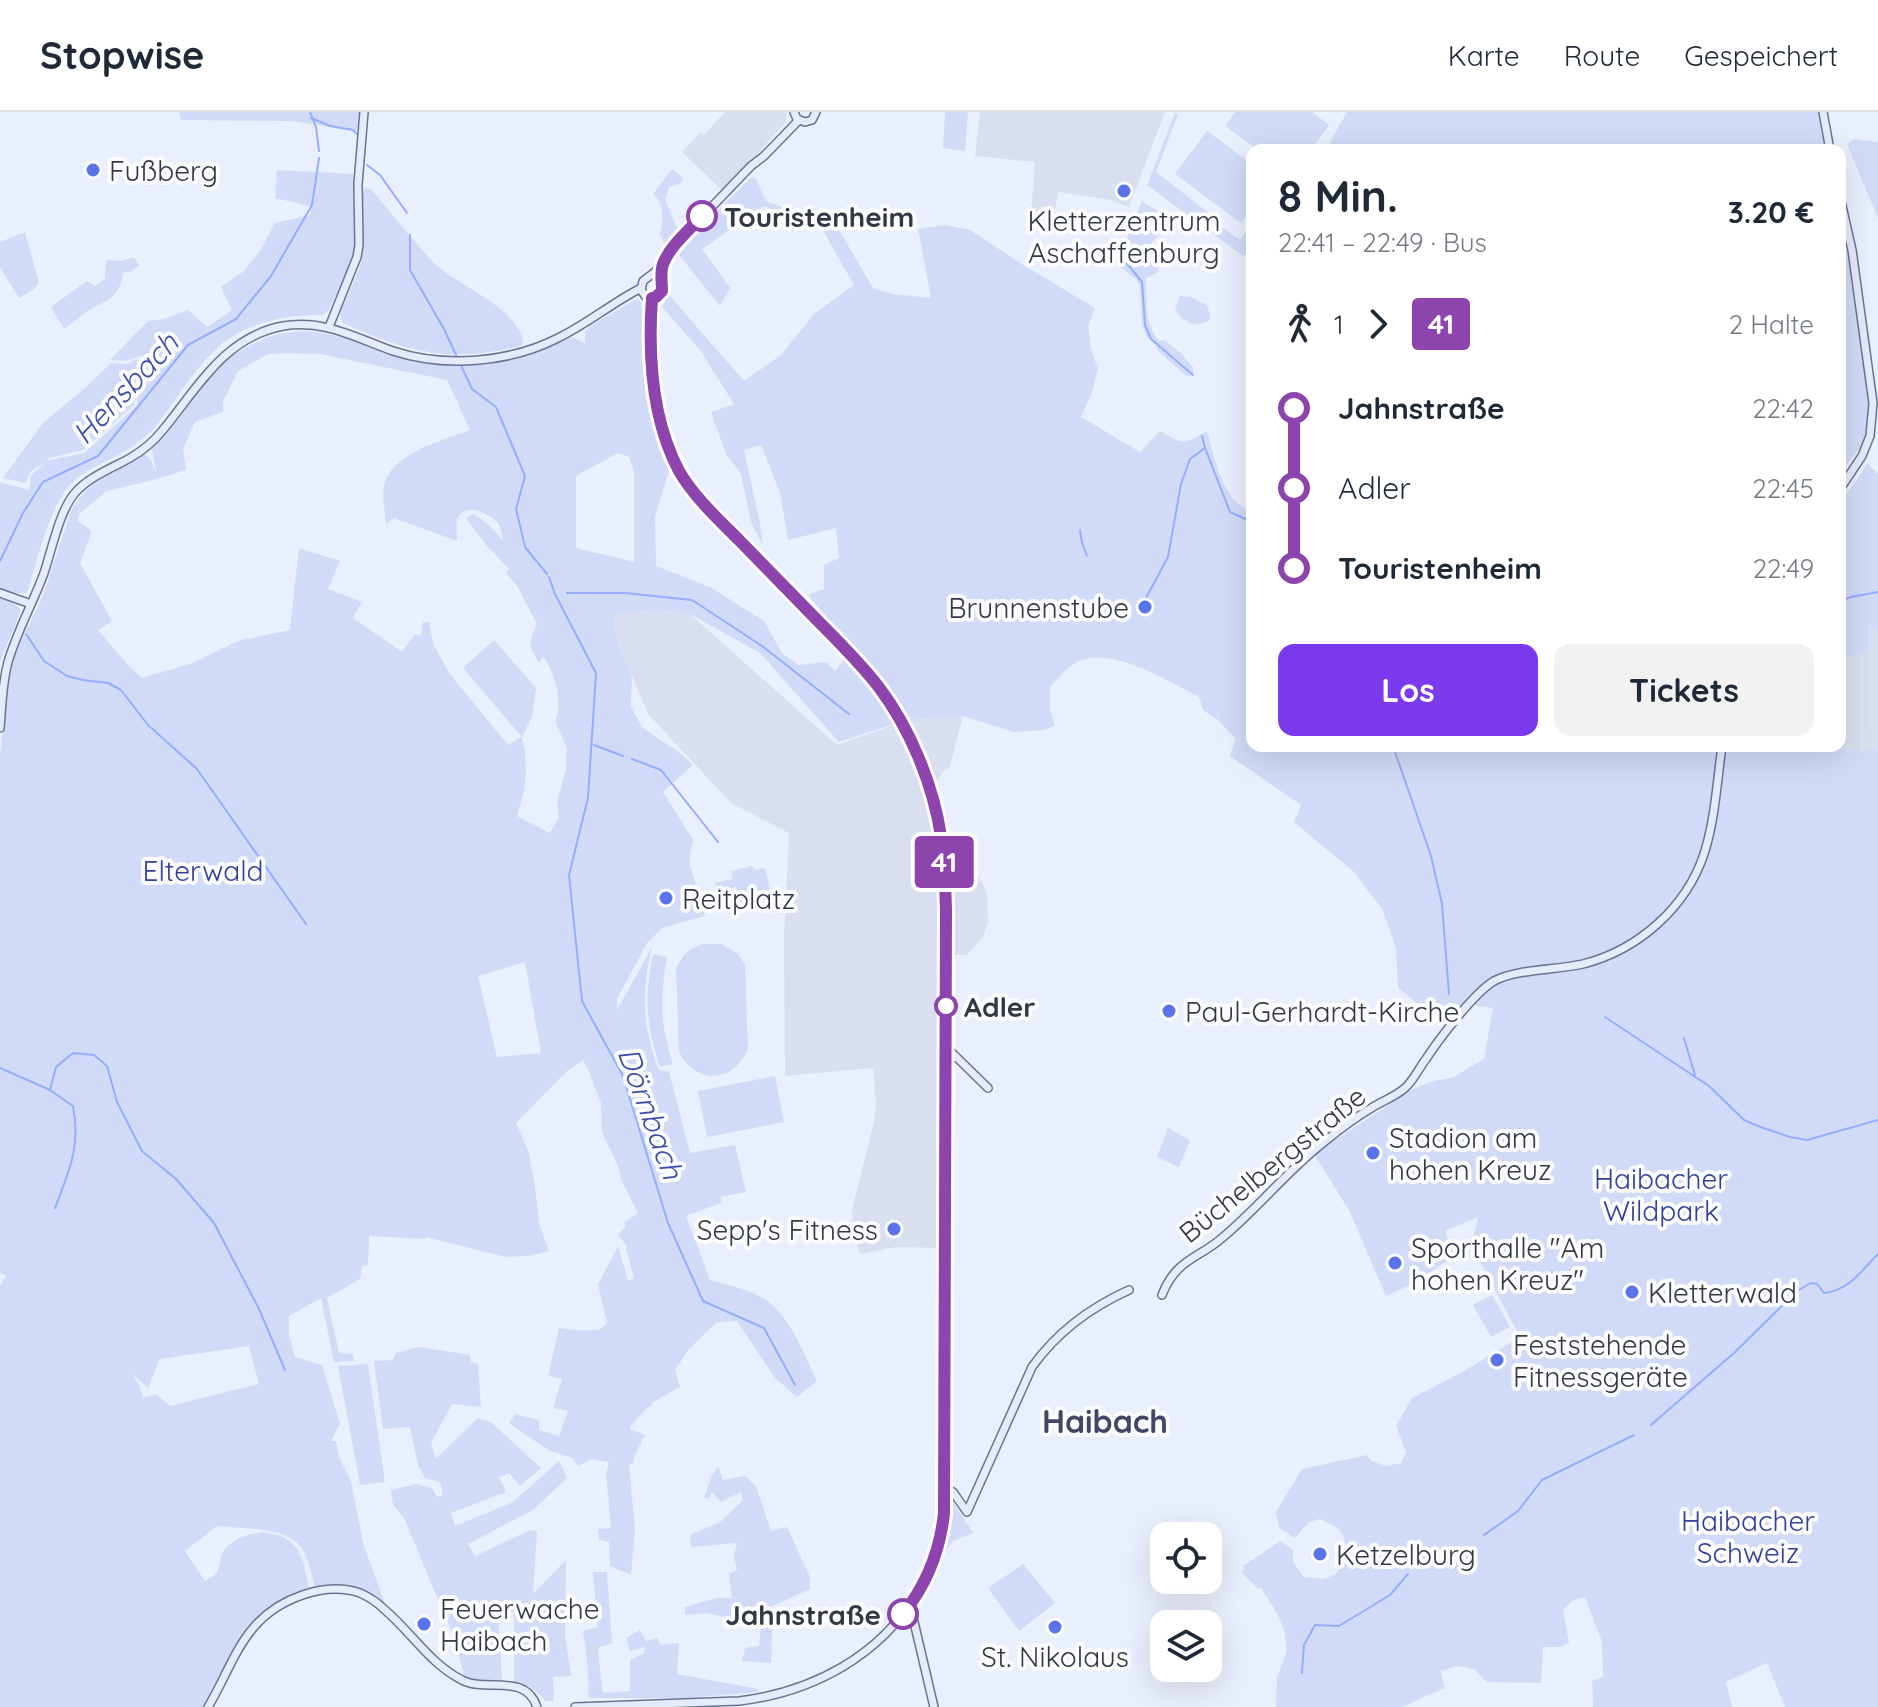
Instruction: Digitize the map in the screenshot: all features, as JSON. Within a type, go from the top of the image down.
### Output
[{"type":"street","points":[[329,327],[359,245],[359,157],[364,112]]},
{"type":"street","points":[[575,1707],[739,1701],[795,1690],[828,1676],[882,1638],[910,1605],[938,1549],[944,1516],[946,909],[939,825],[924,772],[906,732],[878,687],[845,648],[702,502],[680,472],[659,415],[652,352],[652,308],[643,281],[764,156],[796,116],[809,121],[816,112]]},
{"type":"street","points":[[1823,112],[1829,144]]},
{"type":"street","points":[[1846,224],[1873,403],[1870,436],[1862,456],[1846,480]]},
{"type":"street","points":[[0,728],[7,666],[74,494],[148,445],[214,365],[237,346],[259,334],[284,326],[306,324],[329,327],[394,351],[449,361],[524,351],[557,339],[631,293],[656,297],[662,291],[664,262]]},
{"type":"street","points":[[651,276],[661,282]]},
{"type":"street","points":[[0,593],[31,604]]},
{"type":"street","name":"Büchelbergstraße","points":[[1162,1295],[1168,1280],[1189,1259],[1220,1240],[1318,1147],[1346,1124],[1405,1089],[1475,997],[1494,981],[1608,956],[1641,938],[1667,914],[1693,878],[1704,854],[1714,811],[1721,752]]},
{"type":"street","points":[[945,1046],[988,1088]]},
{"type":"street","points":[[945,1065],[964,1066]]},
{"type":"street","points":[[945,1489],[953,1492],[967,1512],[1032,1367],[1077,1319],[1129,1290]]},
{"type":"street","points":[[208,1707],[252,1628],[285,1602],[312,1592],[335,1589],[360,1593],[375,1602],[432,1660],[462,1681],[519,1688],[531,1694],[537,1707]]},
{"type":"street","points":[[910,1605],[934,1707]]},
{"type":"shaded area","points":[[725,112],[786,112],[786,122],[723,191],[682,152],[701,132],[704,135]]},
{"type":"shaded area","points":[[980,112],[1165,112],[1129,207],[1111,200],[1058,192],[1054,218],[1031,215],[1035,162],[975,156]]},
{"type":"shaded area","points":[[672,610],[690,614],[837,745],[911,719],[963,716],[950,767],[938,779],[936,788],[946,835],[974,836],[975,871],[987,892],[988,922],[983,937],[967,955],[947,955],[944,1248],[896,1247],[860,1254],[852,1210],[875,1117],[873,1068],[785,1076],[784,938],[789,833],[731,803],[648,714],[616,638],[615,613]]},
{"type":"shaded area","points":[[1878,629],[1878,749],[1846,752],[1846,657],[1858,654],[1871,630]]},
{"type":"green space","points":[[179,112],[362,112],[359,131],[291,121],[181,120]]},
{"type":"green space","points":[[945,112],[968,112],[965,151],[943,148]]},
{"type":"green space","points":[[1235,112],[1312,112],[1329,125],[1315,144],[1250,144],[1225,126]]},
{"type":"green space","points":[[1347,112],[1819,112],[1825,144],[1661,143],[1329,144]]},
{"type":"green space","points":[[1175,113],[1178,114],[1156,172],[1240,240],[1246,231],[1246,254],[1243,256],[1147,185]]},
{"type":"green space","points":[[1207,131],[1246,160],[1246,216],[1241,223],[1175,174]]},
{"type":"green space","points":[[1854,139],[1878,142],[1878,218],[1847,144]]},
{"type":"green space","points":[[672,169],[684,179],[669,187],[665,200],[678,230],[665,244],[660,235],[662,208],[653,194]]},
{"type":"green space","points":[[277,170],[354,174],[354,256],[329,310],[323,315],[286,317],[261,323],[238,333],[218,347],[153,430],[129,449],[81,475],[66,490],[51,517],[27,593],[0,589],[0,482],[29,490],[31,475],[46,461],[84,453],[137,406],[143,355],[126,361],[110,360],[148,321],[188,310],[207,327],[232,310],[221,287],[244,271],[262,248],[275,223],[310,215],[310,206],[275,198]]},
{"type":"green space","points":[[751,178],[755,178],[766,201],[811,219],[798,226],[793,218],[764,206],[702,249],[730,288],[720,306],[679,255],[703,225]]},
{"type":"green space","points":[[365,188],[371,189],[443,271],[509,317],[524,342],[521,346],[472,354],[430,352],[389,342],[343,323],[339,313],[363,252],[362,202]]},
{"type":"green space","points":[[1142,201],[1171,220],[1150,245],[1159,272],[1146,278],[1151,327],[1159,341],[1164,340],[1181,353],[1193,367],[1193,375],[1186,376],[1147,337],[1142,324],[1140,285],[1116,264]]},
{"type":"green space","points":[[820,225],[839,230],[873,288],[892,294],[931,298],[918,229],[946,225],[970,230],[1095,308],[1088,326],[1098,369],[1081,417],[1140,452],[1160,431],[1184,442],[1207,431],[1216,465],[1226,487],[1246,509],[1246,752],[1846,752],[1878,749],[1878,1707],[1785,1707],[1767,1663],[1726,1682],[1732,1707],[1593,1707],[1592,1681],[1603,1677],[1602,1642],[1585,1597],[1572,1601],[1563,1610],[1569,1643],[1560,1647],[1543,1647],[1541,1683],[1486,1682],[1475,1669],[1456,1666],[1441,1671],[1444,1688],[1402,1707],[1276,1707],[1277,1678],[1287,1650],[1284,1630],[1261,1588],[1258,1589],[1241,1572],[1245,1569],[1243,1566],[1280,1541],[1293,1549],[1293,1562],[1304,1577],[1324,1579],[1336,1574],[1344,1560],[1346,1548],[1338,1528],[1320,1519],[1309,1522],[1295,1538],[1279,1528],[1276,1512],[1302,1469],[1367,1455],[1371,1461],[1386,1466],[1401,1463],[1406,1452],[1396,1426],[1412,1398],[1520,1337],[1471,1245],[1478,1217],[1445,1231],[1454,1256],[1417,1282],[1386,1296],[1350,1212],[1316,1153],[1411,1090],[1433,1081],[1452,1078],[1484,1059],[1493,1008],[1468,1001],[1451,1021],[1428,1012],[1398,988],[1396,948],[1382,909],[1354,872],[1294,822],[1301,805],[1230,756],[1236,739],[1203,710],[1199,697],[1154,674],[1119,660],[1101,658],[1086,659],[1072,665],[1050,687],[1050,709],[1055,725],[1045,730],[1014,732],[963,716],[911,719],[808,595],[824,589],[824,565],[839,558],[836,528],[788,540],[780,493],[761,445],[744,450],[763,545],[751,522],[741,474],[726,454],[711,412],[734,404],[700,350],[662,307],[669,295],[744,381],[781,355],[814,314],[854,285]]},
{"type":"green space","points":[[25,232],[39,283],[19,298],[0,267],[0,242]]},
{"type":"green space","points":[[1846,245],[1869,400],[1867,433],[1846,465]]},
{"type":"green space","points":[[134,257],[139,265],[123,273],[114,294],[64,329],[51,307],[87,281],[95,286],[105,279],[106,260],[121,261]]},
{"type":"green space","points":[[1180,296],[1191,297],[1207,305],[1209,321],[1194,324],[1182,318],[1175,310]]},
{"type":"green space","name":"Elterwald","points":[[637,299],[641,302],[642,316],[646,321],[652,408],[669,471],[655,516],[656,566],[710,587],[764,621],[782,653],[798,665],[826,662],[835,671],[846,658],[876,690],[897,723],[839,742],[760,653],[690,614],[672,610],[615,613],[616,638],[632,677],[631,707],[642,727],[693,765],[663,792],[693,840],[689,862],[705,916],[662,928],[647,943],[617,999],[617,1010],[652,947],[646,980],[646,1022],[658,1069],[669,1072],[690,1153],[735,1145],[746,1192],[721,1197],[721,1203],[686,1216],[710,1280],[751,1292],[773,1306],[795,1336],[817,1381],[797,1397],[775,1378],[737,1321],[717,1322],[689,1349],[675,1370],[680,1387],[653,1402],[631,1425],[630,1429],[645,1435],[633,1464],[629,1464],[635,1529],[631,1575],[610,1566],[609,1542],[599,1540],[598,1529],[611,1528],[606,1473],[609,1462],[591,1459],[578,1466],[572,1458],[548,1450],[509,1423],[515,1414],[539,1420],[539,1430],[559,1436],[568,1411],[553,1408],[562,1379],[548,1376],[559,1328],[599,1330],[607,1323],[598,1284],[618,1247],[628,1280],[634,1279],[627,1246],[618,1235],[625,1222],[638,1213],[602,1132],[601,1103],[583,1060],[567,1071],[516,1123],[529,1153],[539,1223],[549,1251],[505,1257],[426,1237],[369,1236],[368,1265],[362,1266],[360,1279],[327,1298],[339,1353],[352,1354],[355,1361],[334,1362],[321,1298],[289,1316],[289,1335],[295,1357],[322,1365],[340,1424],[331,1441],[336,1441],[339,1457],[351,1481],[363,1543],[385,1604],[352,1588],[315,1589],[304,1552],[289,1537],[265,1530],[217,1526],[185,1551],[205,1581],[216,1574],[222,1553],[231,1543],[249,1535],[270,1533],[289,1541],[296,1548],[309,1589],[267,1610],[205,1707],[0,1707],[0,1286],[6,1276],[0,1273],[0,754],[13,661],[42,598],[71,511],[95,483],[145,454],[156,472],[152,448],[209,376],[237,353],[277,335],[321,333],[407,358],[468,365],[520,357],[572,337],[585,343],[585,332]],"holes":[[[268,354],[320,354],[447,380],[470,430],[419,450],[396,465],[384,486],[386,524],[394,518],[457,541],[457,520],[465,511],[482,512],[498,524],[503,541],[478,517],[473,514],[466,518],[509,569],[506,573],[517,586],[537,624],[531,647],[539,663],[544,657],[557,688],[559,708],[556,719],[567,748],[566,770],[557,801],[559,817],[550,833],[517,816],[524,791],[525,749],[522,737],[508,745],[449,673],[433,643],[429,622],[423,622],[421,636],[415,634],[402,652],[353,618],[362,602],[328,589],[340,561],[299,548],[290,630],[238,641],[193,663],[142,678],[98,630],[112,621],[80,563],[92,531],[78,521],[79,514],[107,491],[186,470],[183,449],[195,422],[223,412],[223,402],[238,371]],[[618,453],[629,457],[634,472],[634,562],[576,548],[576,476]],[[525,962],[541,1053],[497,1057],[478,976]],[[249,1346],[259,1384],[170,1406],[156,1394],[143,1398],[131,1373],[148,1388],[160,1359]]]},
{"type":"green space","points":[[138,359],[134,405],[83,450],[50,458],[30,472],[26,483],[3,478],[42,424],[111,363],[127,364]]},
{"type":"green space","points":[[1867,463],[1878,474],[1878,629],[1871,630],[1871,648],[1846,657],[1846,494]]},
{"type":"green space","points":[[0,598],[13,603],[20,613],[0,661]]},
{"type":"green space","points":[[494,640],[536,688],[532,717],[522,737],[463,668]]},
{"type":"green space","points":[[752,866],[754,870],[765,868],[770,890],[760,892],[760,897],[740,902],[736,887],[717,892],[715,883],[733,879],[731,871]]},
{"type":"green space","points":[[703,944],[721,944],[737,953],[745,964],[748,1049],[733,1069],[715,1076],[695,1071],[679,1052],[676,968],[684,955]]},
{"type":"green space","points":[[653,954],[667,957],[662,1011],[673,1064],[660,1067],[648,1011]]},
{"type":"green space","points":[[775,1076],[784,1122],[707,1137],[698,1091]]},
{"type":"green space","points":[[1168,1128],[1189,1140],[1179,1167],[1157,1157]]},
{"type":"green space","points":[[1492,1295],[1510,1327],[1491,1337],[1473,1305]]},
{"type":"green space","points":[[419,1347],[470,1355],[471,1362],[478,1364],[481,1407],[452,1404],[431,1443],[436,1459],[478,1418],[492,1423],[541,1468],[520,1486],[509,1473],[499,1477],[506,1492],[451,1513],[455,1526],[513,1502],[559,1461],[567,1478],[533,1510],[468,1544],[475,1556],[530,1530],[537,1531],[533,1594],[566,1560],[565,1635],[571,1676],[553,1677],[554,1701],[545,1701],[535,1691],[514,1682],[514,1612],[498,1612],[502,1680],[476,1680],[464,1675],[455,1640],[404,1518],[393,1505],[391,1490],[416,1484],[432,1488],[437,1497],[443,1495],[440,1482],[425,1478],[418,1465],[410,1427],[383,1429],[374,1361],[393,1360],[396,1353]]},
{"type":"green space","points":[[368,1364],[385,1482],[360,1485],[338,1366]]},
{"type":"green space","points":[[718,1466],[723,1480],[745,1476],[756,1486],[771,1531],[787,1527],[809,1575],[810,1589],[773,1606],[771,1663],[742,1661],[745,1648],[759,1646],[762,1615],[756,1614],[750,1622],[706,1613],[685,1615],[685,1607],[716,1598],[732,1598],[729,1574],[737,1570],[734,1556],[737,1543],[691,1547],[690,1535],[720,1522],[743,1500],[741,1492],[721,1502],[712,1492],[709,1499],[704,1497]]},
{"type":"green space","points":[[950,1502],[953,1502],[973,1533],[953,1541],[942,1556],[940,1555],[946,1537]]},
{"type":"green space","points":[[1023,1564],[1055,1603],[1019,1631],[988,1588]]},
{"type":"green space","points":[[593,1572],[607,1572],[612,1643],[598,1648],[604,1693],[630,1691],[630,1660],[645,1653],[644,1647],[630,1651],[626,1638],[640,1630],[646,1641],[658,1638],[660,1645],[679,1643],[677,1674],[758,1689],[758,1692],[689,1698],[589,1698],[583,1631],[598,1627]]},
{"type":"waterway","name":"Hensbach","points":[[310,112],[316,127],[319,151]]},
{"type":"waterway","name":"Dörnbach","points":[[311,118],[330,126],[353,130],[357,134]]},
{"type":"waterway","name":"Hensbach","points":[[0,561],[23,513],[43,482],[98,456],[188,345],[236,319],[271,276],[312,205],[319,158]]},
{"type":"waterway","name":"Dörnbach","points":[[367,165],[380,175],[407,213]]},
{"type":"waterway","name":"Dörnbach","points":[[410,235],[410,270],[444,329],[472,389],[496,407],[525,476],[516,509],[525,547],[547,574]]},
{"type":"waterway","points":[[1125,261],[1142,282],[1145,325],[1151,339],[1193,375]]},
{"type":"waterway","points":[[1202,436],[1230,512],[1246,519]]},
{"type":"waterway","points":[[1145,606],[1146,598],[1168,557],[1181,484],[1190,459],[1205,448]]},
{"type":"waterway","points":[[1080,530],[1087,556]]},
{"type":"waterway","name":"Dörnbach","points":[[549,577],[596,673],[588,798],[569,875],[582,1001],[623,1076],[668,1223],[703,1301],[764,1328],[795,1385]]},
{"type":"waterway","points":[[1846,599],[1878,592]]},
{"type":"waterway","points":[[567,593],[625,593],[692,600],[762,646],[849,714]]},
{"type":"waterway","points":[[26,634],[44,661],[67,676],[108,683],[121,690],[148,725],[197,769],[306,924]]},
{"type":"waterway","points":[[594,745],[623,756]]},
{"type":"waterway","points":[[1395,752],[1431,856],[1442,904],[1449,994]]},
{"type":"waterway","points":[[632,759],[661,770],[718,842]]},
{"type":"waterway","points":[[1605,1017],[1709,1086],[1744,1120],[1763,1128],[1807,1140],[1878,1120]]},
{"type":"waterway","points":[[1684,1038],[1695,1075]]},
{"type":"waterway","points":[[0,1068],[50,1090],[56,1067],[73,1053],[94,1055],[107,1066],[117,1102],[142,1151],[176,1179],[214,1223],[259,1309],[285,1370]]},
{"type":"waterway","points":[[50,1090],[73,1106],[76,1134],[72,1158],[55,1208]]},
{"type":"waterway","name":"Haibach","points":[[1651,1425],[1734,1353],[1797,1291],[1811,1283],[1817,1284],[1824,1293],[1841,1288],[1878,1254]]},
{"type":"waterway","name":"Haibach","points":[[1484,1535],[1518,1511],[1542,1480],[1634,1435]]},
{"type":"waterway","points":[[1461,1555],[1463,1550]]},
{"type":"waterway","points":[[1461,1556],[1465,1563]]},
{"type":"waterway","name":"Haibach","points":[[1302,1673],[1304,1645],[1315,1625],[1339,1626],[1390,1595],[1408,1574]]},
{"type":"bus line","name":"41","points":[[702,216],[664,262],[662,291],[652,298],[654,383],[669,448],[680,472],[702,502],[845,648],[878,687],[919,760],[942,838],[946,909],[944,1513],[934,1561],[903,1614]]},
{"type":"place","name":"Fußberg","points":[[93,170]]},
{"type":"place","name":"Kletterzentrum Aschaffenburg","points":[[1124,191]]},
{"type":"place","name":"Touristenheim","points":[[702,216]]},
{"type":"place","name":"Brunnenstube","points":[[1145,607]]},
{"type":"place","name":"Reitplatz","points":[[666,898]]},
{"type":"place","name":"Adler","points":[[946,1006]]},
{"type":"place","name":"Paul-Gerhardt-Kirche","points":[[1169,1011]]},
{"type":"place","name":"Stadion am hohen Kreuz","points":[[1373,1153]]},
{"type":"place","name":"Sepp's Fitness","points":[[894,1229]]},
{"type":"place","name":"Sporthalle \"Am hohen Kreuz\"","points":[[1395,1263]]},
{"type":"place","name":"Kletterwald","points":[[1632,1292]]},
{"type":"place","name":"Feststehende Fitnessgeräte","points":[[1497,1360]]},
{"type":"place","name":"Ketzelburg","points":[[1320,1554]]},
{"type":"place","name":"Jahnstraße","points":[[903,1614]]},
{"type":"place","name":"Feuerwache Haibach","points":[[424,1624]]},
{"type":"place","name":"St. Nikolaus","points":[[1055,1627]]},
{"type":"district","name":"Haibach","points":[[1105,1421]]},
{"type":"park label","name":"Haibacher Wildpark","points":[[1661,1194]]},
{"type":"park label","name":"Haibacher Schweiz","points":[[1748,1536]]}]
